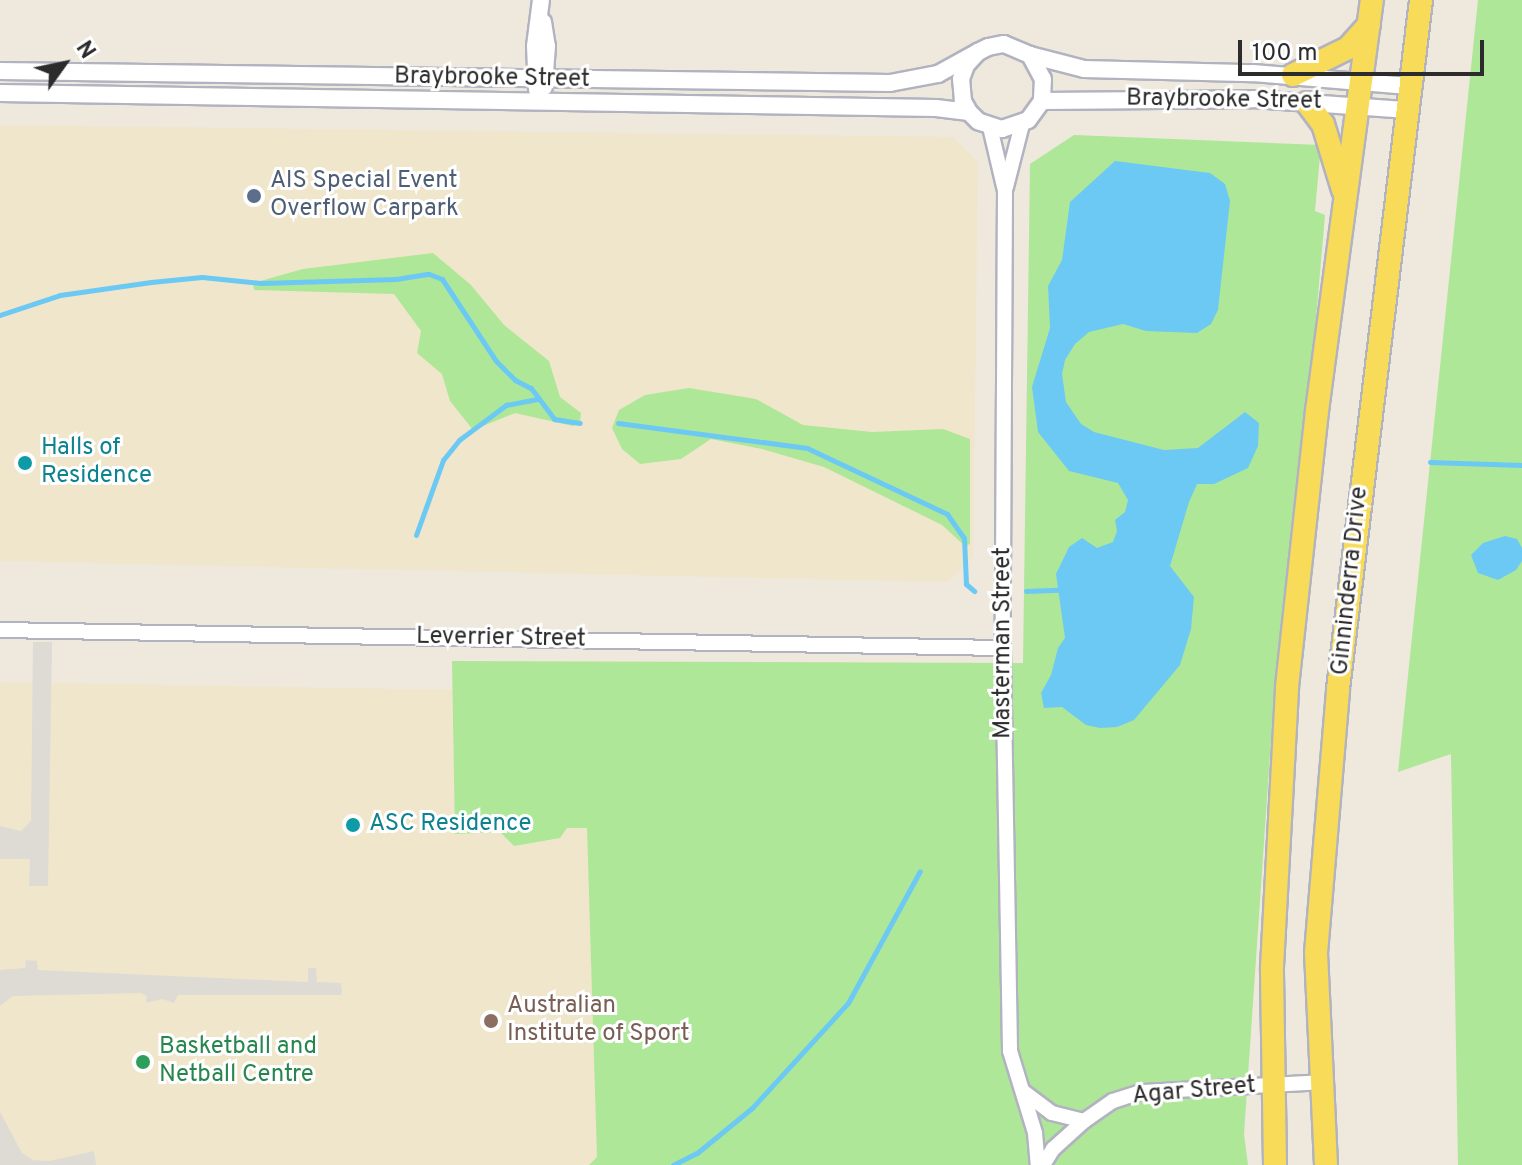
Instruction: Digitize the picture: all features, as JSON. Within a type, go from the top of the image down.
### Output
[{"type":"main road","points":[[1275,1165],[1272,967],[1287,687],[1317,411],[1372,0]]},
{"type":"main road","name":"Ginninderra Drive","points":[[1326,1165],[1316,953],[1338,689],[1405,110],[1421,0]]},
{"type":"main road","points":[[1293,75],[1348,48],[1369,25]]},
{"type":"main road","points":[[1307,103],[1323,124],[1346,199]]},
{"type":"street","points":[[540,102],[541,2]]},
{"type":"street","points":[[1004,44],[1030,55],[1043,79],[1042,101],[1034,115],[1022,124],[1002,129],[990,127],[969,112],[963,101],[961,79],[966,65],[978,52],[1004,44]]},
{"type":"street","name":"Braybrooke Street","points":[[0,71],[890,83],[938,74],[978,52]]},
{"type":"street","name":"Braybrooke Street","points":[[1030,55],[1084,69],[1293,75],[1408,86]]},
{"type":"street","name":"Braybrooke Street","points":[[0,93],[936,108],[969,112]]},
{"type":"street","name":"Braybrooke Street","points":[[1042,101],[1240,99],[1405,110]]},
{"type":"street","name":"Masterman Street","points":[[1005,191],[1022,124]]},
{"type":"street","name":"Masterman Street","points":[[990,127],[1005,191],[1003,648],[1010,1051],[1035,1133],[1040,1165]]},
{"type":"street","name":"Leverrier Street","points":[[0,630],[1003,648]]},
{"type":"street","name":"Agar Street","points":[[1040,1165],[1084,1121],[1113,1101],[1141,1092],[1323,1082]]},
{"type":"street","points":[[1024,1092],[1052,1113],[1084,1121]]},
{"type":"shaded area","points":[[0,125],[953,137],[978,162],[973,557],[948,582],[0,561]]},
{"type":"shaded area","points":[[33,642],[52,642],[48,886],[29,886],[30,859],[0,859],[0,826],[21,831],[31,821]]},
{"type":"shaded area","name":"Australian Institute of Sport","points":[[0,682],[947,699],[939,1165],[0,1165]]},
{"type":"shaded area","points":[[26,960],[37,961],[38,970],[308,982],[308,968],[316,968],[317,982],[341,983],[342,992],[341,995],[178,995],[174,1003],[162,999],[146,1003],[147,996],[141,993],[13,996],[0,1006],[0,970],[25,968]]},
{"type":"shaded area","points":[[0,1112],[22,1153],[33,1160],[49,1161],[94,1151],[96,1165],[0,1165]]},
{"type":"green space","points":[[1478,0],[1522,0],[1522,1165],[1458,1165],[1451,754],[1398,772]]},
{"type":"green space","points":[[1074,135],[1321,145],[1315,211],[1325,215],[1306,434],[1275,682],[1244,1134],[1248,1165],[589,1165],[597,1157],[587,828],[567,828],[560,838],[514,846],[500,832],[455,834],[452,661],[1023,663],[1030,164]]},
{"type":"green space","points":[[433,253],[471,285],[504,325],[549,361],[560,397],[581,413],[580,423],[573,426],[515,413],[473,430],[450,401],[442,374],[417,353],[421,331],[394,294],[254,290],[253,283],[303,269]]},
{"type":"green space","points":[[689,388],[756,399],[803,425],[872,432],[943,429],[970,439],[970,544],[965,546],[942,525],[824,467],[762,449],[711,439],[681,459],[640,464],[622,449],[612,428],[619,410],[645,395]]},
{"type":"water","points":[[1115,161],[1210,173],[1225,184],[1230,201],[1218,310],[1211,324],[1197,333],[1146,331],[1123,324],[1089,332],[1075,344],[1065,360],[1062,374],[1066,402],[1081,424],[1094,432],[1164,450],[1198,448],[1245,412],[1259,423],[1258,446],[1248,468],[1214,484],[1197,484],[1189,502],[1170,566],[1194,597],[1191,629],[1180,665],[1134,720],[1117,727],[1100,728],[1086,725],[1062,707],[1044,708],[1041,693],[1051,675],[1058,648],[1065,638],[1056,574],[1069,547],[1082,538],[1097,548],[1113,542],[1117,531],[1115,520],[1125,512],[1128,500],[1118,483],[1069,471],[1038,432],[1032,387],[1050,328],[1048,286],[1062,260],[1070,202]]},
{"type":"water","points":[[1505,536],[1517,539],[1522,548],[1522,561],[1516,570],[1498,580],[1478,573],[1471,555],[1483,543]]},
{"type":"waterway","points":[[0,315],[60,295],[202,277],[261,283],[396,279],[429,274],[442,279],[496,361],[515,380],[531,388],[554,419],[580,423]]},
{"type":"waterway","points":[[416,535],[443,460],[459,440],[506,405],[538,399]]},
{"type":"waterway","points":[[618,423],[807,448],[947,514],[964,538],[966,584],[974,591]]},
{"type":"waterway","points":[[1430,462],[1522,465]]},
{"type":"waterway","points":[[1026,591],[1059,590]]},
{"type":"waterway","points":[[673,1165],[697,1153],[752,1108],[848,1003],[920,871]]},
{"type":"place","name":"AIS Special Event Overflow Carpark","points":[[254,196]]},
{"type":"place","name":"Halls of Residence","points":[[25,463]]},
{"type":"place","name":"ASC Residence","points":[[353,825]]},
{"type":"place","name":"Australian Institute of Sport","points":[[491,1021]]},
{"type":"place","name":"Basketball and Netball Centre","points":[[143,1062]]}]
